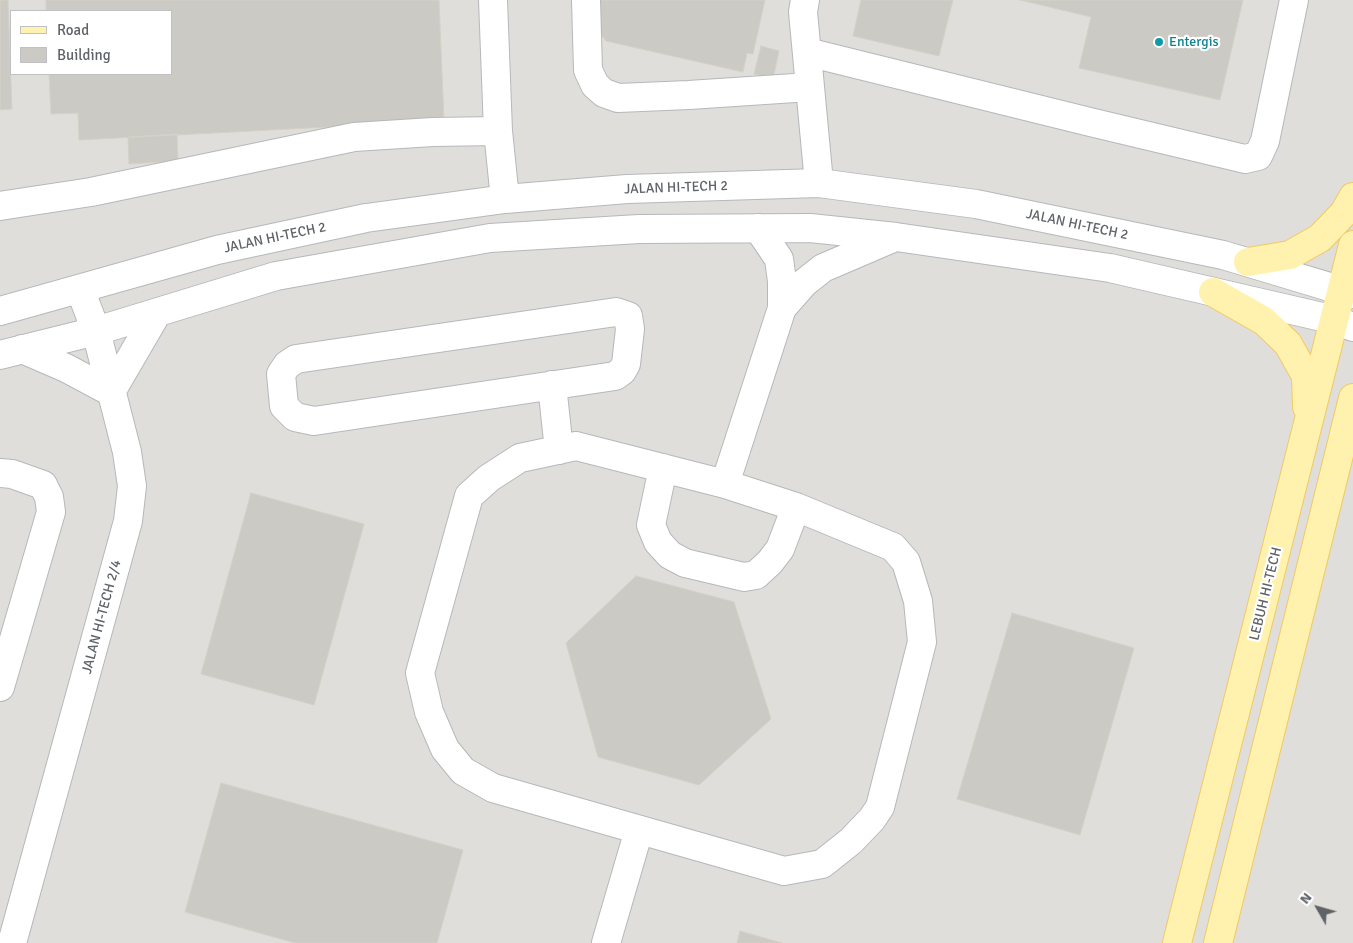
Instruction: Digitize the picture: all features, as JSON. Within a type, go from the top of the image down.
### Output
[{"type":"main road","points":[[1248,262],[1290,255],[1320,238],[1344,213],[1353,197]]},
{"type":"main road","name":"LEBUH HI-TECH","points":[[1177,943],[1307,429],[1344,324],[1353,245]]},
{"type":"main road","points":[[1213,292],[1264,321],[1288,344],[1306,376],[1307,429]]},
{"type":"main road","points":[[1218,943],[1348,431],[1353,398]]},
{"type":"street","points":[[493,0],[498,131],[505,199]]},
{"type":"street","points":[[586,0],[588,70],[595,84],[604,93],[618,98],[627,98],[810,87]]},
{"type":"street","points":[[804,0],[803,12],[819,183]]},
{"type":"street","points":[[807,52],[1080,120],[1245,158],[1258,156],[1265,141],[1294,0]]},
{"type":"street","points":[[0,206],[91,192],[354,137],[433,132],[498,131]]},
{"type":"street","name":"JALAN HI-TECH 2","points":[[0,311],[217,250],[366,218],[505,199],[627,189],[819,183],[976,204],[1223,254],[1348,292]]},
{"type":"street","points":[[725,484],[782,308],[782,281],[779,259],[758,228]]},
{"type":"street","points":[[11,352],[96,331],[276,276],[490,238],[639,229],[810,228],[896,236],[1110,268],[1344,324]]},
{"type":"street","points":[[782,308],[804,283],[823,268],[896,236]]},
{"type":"street","name":"JALAN HI-TECH 2/4","points":[[16,936],[128,520],[132,486],[127,452],[96,331],[80,289]]},
{"type":"street","points":[[616,312],[628,316],[630,329],[626,364],[622,371],[615,376],[552,384],[314,421],[295,417],[284,406],[282,374],[287,365],[296,359],[616,312]]},
{"type":"street","points":[[11,352],[66,368],[111,392],[157,313]]},
{"type":"street","points":[[552,384],[559,450]]},
{"type":"street","points":[[576,446],[663,468],[725,484],[796,507],[893,547],[906,562],[918,602],[922,642],[880,807],[872,819],[851,841],[822,864],[784,871],[493,788],[463,771],[445,749],[429,712],[420,673],[469,496],[489,478],[520,458],[576,446]]},
{"type":"street","points":[[663,468],[651,525],[658,542],[670,555],[685,563],[744,577],[756,575],[780,549],[796,507]]},
{"type":"street","points":[[0,473],[12,474],[43,485],[49,497],[51,512],[0,687]]},
{"type":"street","points":[[606,943],[639,830]]},
{"type":"shaded area","points":[[0,0],[1353,0],[1353,943],[0,943]]},
{"type":"building","points":[[0,0],[8,0],[12,109],[0,110]]},
{"type":"building","points":[[46,0],[439,0],[444,121],[79,140],[78,113],[51,114],[49,75],[172,75],[172,10],[46,10]]},
{"type":"building","points":[[596,0],[765,0],[753,54],[747,53],[743,72],[606,41],[591,21]]},
{"type":"building","points":[[861,0],[953,0],[939,56],[853,36]]},
{"type":"building","name":"Entergis","points":[[1020,0],[1243,0],[1220,100],[1079,68],[1091,17]]},
{"type":"building","points":[[761,46],[779,51],[773,79],[754,74]]},
{"type":"building","points":[[177,134],[178,161],[129,164],[128,137]]},
{"type":"building","points":[[251,493],[364,524],[314,705],[201,674]]},
{"type":"building","points":[[636,576],[734,602],[771,719],[699,785],[598,757],[566,643]]},
{"type":"building","points":[[1012,613],[1134,648],[1080,835],[957,799]]},
{"type":"building","points":[[221,783],[463,850],[437,943],[295,943],[185,912]]},
{"type":"building","points":[[740,931],[782,943],[737,943]]},
{"type":"place","name":"Entergis","points":[[1159,42]]}]
